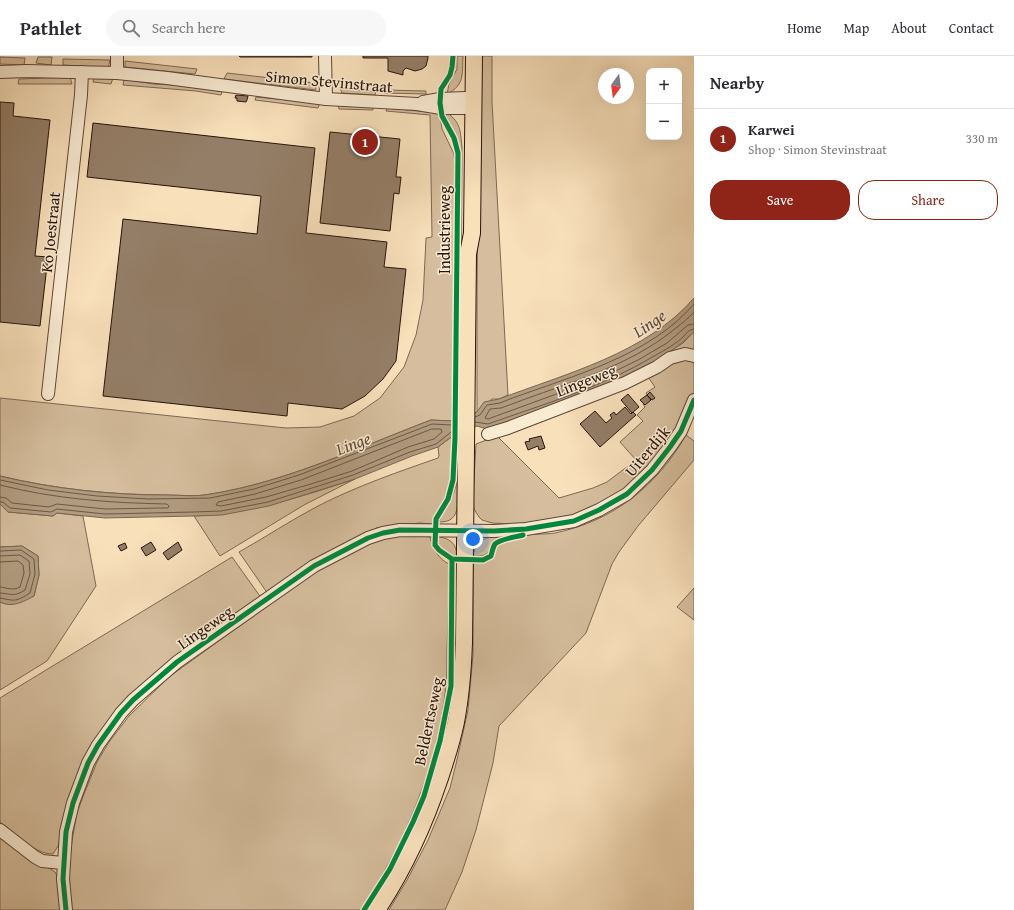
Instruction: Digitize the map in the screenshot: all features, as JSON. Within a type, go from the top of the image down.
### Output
[{"type":"main road","name":"Industrieweg","points":[[465,56],[472,234],[468,254],[465,530]]},
{"type":"main road","name":"Industrieweg","points":[[467,103],[474,56]]},
{"type":"main road","name":"Beldertseweg","points":[[377,910],[395,884],[426,818],[448,754],[456,723],[462,684],[464,643],[465,530]]},
{"type":"street","points":[[117,56],[117,73]]},
{"type":"street","points":[[325,56],[326,99]]},
{"type":"street","name":"Simon Stevinstraat","points":[[0,72],[117,73],[167,78],[326,99],[416,104],[430,100],[467,103]]},
{"type":"street","name":"Ko Joestraat","points":[[48,394],[81,95],[82,72]]},
{"type":"street","name":"Lingeweg","points":[[488,434],[508,428],[625,383],[657,367],[670,358],[685,354],[694,356]]},
{"type":"street","name":"Uiterdijk","points":[[465,530],[526,529],[574,521],[599,510],[627,494],[652,470],[670,448],[681,431],[694,400]]},
{"type":"street","name":"Lingeweg","points":[[66,910],[63,863],[66,832],[73,803],[88,763],[98,745],[121,713],[129,705],[177,662],[314,566],[368,538],[383,533],[400,530],[465,530]]},
{"type":"street","points":[[0,830],[35,858],[42,861],[63,863]]},
{"type":"shaded area","points":[[457,56],[463,56],[460,83],[453,91],[447,94],[449,84],[457,69]]},
{"type":"shaded area","points":[[479,56],[492,56],[492,102],[508,395],[499,399],[492,399],[477,412],[477,293]]},
{"type":"shaded area","points":[[0,57],[25,58],[24,65],[0,64]]},
{"type":"shaded area","points":[[38,57],[52,57],[51,65],[36,63]]},
{"type":"shaded area","points":[[63,59],[110,60],[108,68],[63,65]]},
{"type":"shaded area","points":[[125,61],[197,69],[195,74],[125,67]]},
{"type":"shaded area","points":[[227,73],[315,83],[316,90],[224,79]]},
{"type":"shaded area","points":[[70,77],[72,84],[18,84],[19,79]]},
{"type":"shaded area","points":[[94,78],[113,78],[111,84],[93,82]]},
{"type":"shaded area","points":[[124,79],[153,84],[195,86],[222,92],[221,95],[196,91],[123,85]]},
{"type":"shaded area","points":[[340,88],[376,92],[375,95],[342,93]]},
{"type":"shaded area","points":[[385,90],[426,91],[426,94],[384,93]]},
{"type":"shaded area","points":[[256,97],[320,103],[318,108],[255,100]]},
{"type":"shaded area","points":[[338,104],[373,107],[373,110],[339,109]]},
{"type":"shaded area","points":[[387,108],[438,113],[440,116],[442,129],[454,154],[456,171],[452,421],[431,420],[322,463],[295,472],[267,481],[206,495],[147,495],[105,492],[63,488],[0,476],[0,398],[286,428],[320,427],[354,416],[380,398],[404,367],[416,335],[423,300],[426,238],[432,237],[430,115],[386,111]]},
{"type":"shaded area","points":[[444,111],[454,118],[459,126],[462,147],[461,395],[458,395],[459,159],[457,141]]},
{"type":"shaded area","points":[[694,332],[694,353],[672,350],[683,343]]},
{"type":"shaded area","points":[[681,359],[694,361],[694,392],[687,412],[676,436],[635,484],[580,515],[527,525],[492,523],[482,520],[479,517],[474,509],[473,497],[476,444],[497,436],[559,498],[593,488],[607,482],[636,460],[620,442],[643,421],[637,415],[645,407],[643,404],[649,398],[646,393],[655,387],[648,377]]},
{"type":"shaded area","points":[[454,435],[452,482],[450,489],[432,524],[420,523],[376,528],[371,535],[268,594],[239,552],[318,506],[378,480],[438,458],[438,447]]},
{"type":"shaded area","points":[[686,435],[694,441],[694,460],[638,526],[619,552],[612,564],[586,633],[499,726],[493,763],[476,830],[462,872],[445,910],[389,910],[428,840],[450,788],[456,764],[468,710],[473,655],[473,560],[488,559],[498,544],[507,542],[515,537],[555,533],[596,520],[614,510],[631,499],[647,485],[661,470]]},
{"type":"shaded area","points":[[460,436],[458,506],[452,518],[447,521],[439,522],[456,485],[459,464]]},
{"type":"shaded area","points":[[355,479],[304,505],[220,556],[194,516],[256,508],[295,498]]},
{"type":"shaded area","points":[[0,504],[8,512],[53,516],[57,513],[83,516],[96,586],[47,661],[0,690],[0,602],[6,604],[34,596],[39,575],[38,556],[22,546],[0,547]]},
{"type":"shaded area","points":[[406,534],[430,537],[436,553],[449,564],[446,686],[442,716],[435,746],[417,803],[392,858],[360,910],[71,910],[69,885],[70,855],[77,813],[97,762],[109,742],[129,716],[169,677],[314,572],[372,540]]},
{"type":"shaded area","points":[[509,535],[507,538],[495,542],[487,554],[482,556],[473,556],[478,544],[486,538]]},
{"type":"shaded area","points":[[436,537],[445,538],[451,542],[456,548],[457,557],[449,555],[443,551],[438,545]]},
{"type":"shaded area","points":[[232,557],[262,599],[123,707],[68,811],[58,846],[53,854],[39,851],[32,847],[0,822],[0,698]]},
{"type":"shaded area","points":[[694,588],[694,620],[677,607]]},
{"type":"shaded area","points":[[0,836],[55,872],[57,876],[62,910],[0,910]]},
{"type":"water","points":[[694,298],[694,332],[666,355],[634,373],[582,395],[487,429],[477,426],[454,435],[438,447],[355,479],[269,506],[222,515],[105,518],[57,513],[53,516],[8,512],[0,504],[0,476],[61,488],[124,494],[188,496],[211,494],[267,481],[322,463],[431,420],[452,421],[477,412],[484,402],[499,399],[604,360],[629,348],[653,333],[675,317]]},
{"type":"water","points":[[22,546],[38,556],[39,575],[34,596],[17,604],[4,604],[0,602],[0,547]]},
{"type":"building","points":[[239,56],[312,56],[312,57],[240,57]]},
{"type":"building","points":[[363,56],[428,56],[428,58],[426,66],[422,69],[415,71],[406,68],[403,71],[403,75],[388,71],[388,58],[363,58]]},
{"type":"building","points":[[236,95],[248,96],[246,102],[237,101],[237,98],[235,98]]},
{"type":"building","points":[[0,102],[14,103],[13,116],[50,120],[35,256],[48,257],[40,326],[0,322]]},
{"type":"building","points":[[93,123],[315,148],[306,233],[387,242],[384,267],[406,269],[396,361],[383,379],[365,396],[342,409],[288,403],[287,416],[103,396],[123,219],[257,234],[261,196],[87,177]]},
{"type":"building","points":[[330,132],[400,139],[396,177],[401,177],[399,194],[394,193],[390,231],[320,223]]},
{"type":"building","points":[[650,392],[655,398],[652,400],[647,395]]},
{"type":"building","points":[[628,394],[639,407],[632,413],[621,400]]},
{"type":"building","points":[[647,395],[651,400],[645,405],[640,400]]},
{"type":"building","points":[[625,407],[631,414],[633,412],[636,415],[600,447],[580,424],[595,411],[606,423],[612,418],[610,415],[614,412],[616,415]]},
{"type":"building","points":[[541,436],[545,448],[539,450],[538,446],[528,450],[525,442],[530,441],[529,439]]},
{"type":"building","points":[[151,542],[156,550],[146,556],[141,548]]},
{"type":"building","points":[[178,542],[182,550],[168,560],[163,553]]},
{"type":"building","points":[[125,543],[127,548],[121,551],[118,546]]},
{"type":"cycle path","points":[[453,56],[450,75],[441,89],[440,103],[442,116],[454,138],[458,153],[455,438],[453,480],[448,499],[436,519],[435,545],[439,550],[452,559],[483,560],[491,556],[494,545],[497,542],[523,535]]},
{"type":"cycle path","points":[[66,910],[63,879],[66,832],[73,803],[88,763],[98,745],[121,713],[133,700],[177,662],[314,566],[368,538],[383,533],[400,530],[494,531],[526,529],[574,521],[599,510],[627,494],[652,470],[681,431],[694,400]]},
{"type":"cycle path","points":[[364,910],[390,869],[413,822],[424,796],[440,741],[451,686],[452,559]]},
{"type":"place","name":"Karwei","points":[[365,142]]},
{"type":"water label","name":"Linge","points":[[649,323]]},
{"type":"water label","name":"Linge","points":[[353,443]]}]
